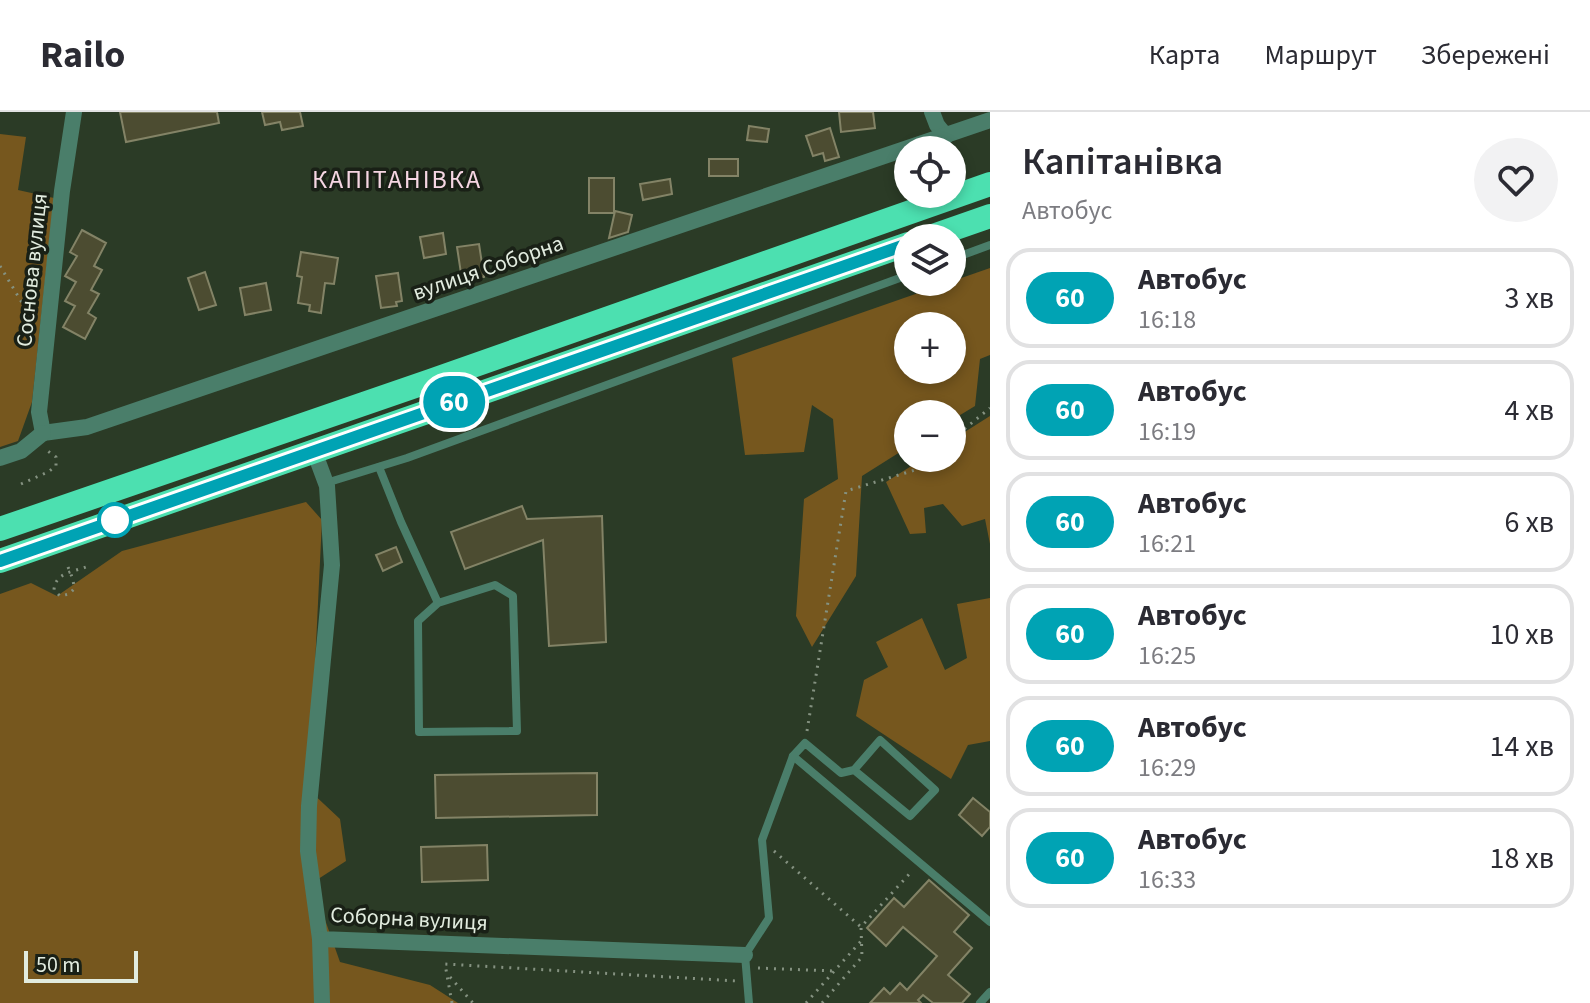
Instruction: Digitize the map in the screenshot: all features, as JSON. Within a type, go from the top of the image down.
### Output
[{"type":"highway","points":[[0,529],[990,184]]},
{"type":"highway","points":[[966,224],[990,216]]},
{"type":"highway","points":[[0,561],[894,249]]},
{"type":"street","name":"Соснова вулиця","points":[[43,433],[39,412],[62,191],[74,112]]},
{"type":"street","points":[[932,112],[946,136]]},
{"type":"street","name":"вулиця Соборна","points":[[946,136],[990,120]]},
{"type":"street","name":"вулиця Соборна","points":[[43,433],[87,427],[894,154]]},
{"type":"street","points":[[0,458],[21,451],[43,433]]},
{"type":"street","name":"Соборна вулиця","points":[[314,451],[326,483],[332,565],[309,806],[308,851],[320,939],[746,962]]},
{"type":"street","points":[[320,939],[322,1003]]},
{"type":"lane","points":[[966,254],[990,245]]},
{"type":"lane","points":[[326,483],[407,458],[894,280]]},
{"type":"lane","points":[[379,467],[438,603]]},
{"type":"lane","points":[[495,585],[513,596],[517,731],[419,732],[418,621],[438,603],[495,585]]},
{"type":"lane","points":[[749,1003],[746,962],[769,918],[762,840],[793,756],[805,743],[841,773],[854,770],[880,740],[935,790],[910,816],[854,770]]},
{"type":"lane","points":[[793,756],[990,922]]},
{"type":"lane","points":[[980,1003],[990,992]]},
{"type":"path","points":[[0,266],[46,342]]},
{"type":"path","points":[[966,428],[990,408]]},
{"type":"path","points":[[21,484],[56,466],[56,457],[51,452],[37,450]]},
{"type":"path","points":[[805,743],[846,491],[908,472]]},
{"type":"path","points":[[68,567],[70,572],[74,582],[74,589],[60,596],[54,590],[59,576],[70,572],[86,567]]},
{"type":"path","points":[[762,840],[861,927]]},
{"type":"path","points":[[822,1003],[862,957],[861,927],[920,863]]},
{"type":"path","points":[[806,1003],[861,941]]},
{"type":"path","points":[[746,962],[834,971]]},
{"type":"path","points":[[452,1003],[445,964],[747,982]]},
{"type":"path","points":[[447,974],[473,1003]]},
{"type":"shaded area","points":[[0,134],[26,137],[18,190],[54,198],[32,402],[18,441],[0,447]]},
{"type":"shaded area","points":[[990,268],[990,355],[980,359],[975,406],[966,411],[966,400],[894,400],[894,456],[862,476],[856,576],[812,647],[796,616],[804,499],[838,479],[833,419],[812,405],[804,452],[745,455],[732,358],[910,296],[966,296],[966,276]]},
{"type":"shaded area","points":[[990,416],[990,544],[985,519],[962,526],[943,504],[924,508],[926,533],[910,534],[886,482],[902,472],[966,472],[966,431]]},
{"type":"shaded area","points":[[306,502],[322,520],[309,790],[340,819],[346,861],[312,883],[340,962],[430,985],[458,1003],[0,1003],[0,594],[31,583],[57,596],[122,551]]},
{"type":"shaded area","points":[[990,598],[990,741],[968,745],[951,779],[856,716],[864,680],[888,667],[876,642],[922,618],[945,670],[967,658],[957,604]]},
{"type":"building","points":[[120,112],[217,112],[219,123],[126,142]]},
{"type":"building","points":[[262,112],[300,112],[303,126],[282,130],[280,122],[265,125]]},
{"type":"building","points":[[839,112],[873,112],[875,128],[841,132]]},
{"type":"building","points":[[749,126],[769,129],[767,142],[747,140]]},
{"type":"building","points":[[830,128],[839,157],[825,161],[823,153],[813,156],[806,136]]},
{"type":"building","points":[[709,159],[738,159],[738,176],[709,176]]},
{"type":"building","points":[[589,178],[614,178],[614,213],[589,213]]},
{"type":"building","points":[[670,179],[672,194],[643,200],[640,184]]},
{"type":"building","points":[[615,211],[632,215],[628,232],[609,238]]},
{"type":"building","points":[[82,230],[106,243],[94,266],[102,270],[91,290],[99,294],[88,313],[96,318],[85,339],[63,327],[75,306],[65,301],[76,282],[65,276],[77,256],[70,252]]},
{"type":"building","points":[[443,233],[446,254],[424,258],[420,237]]},
{"type":"building","points":[[479,244],[484,277],[462,280],[457,247]]},
{"type":"building","points":[[301,252],[338,258],[334,284],[325,283],[321,313],[309,311],[310,305],[298,303],[302,277],[297,276]]},
{"type":"building","points":[[205,272],[216,305],[199,310],[188,278]]},
{"type":"building","points":[[398,273],[402,301],[396,302],[397,306],[381,308],[376,276]]},
{"type":"building","points":[[266,283],[271,310],[245,315],[240,288]]},
{"type":"building","points":[[522,506],[527,519],[602,516],[606,642],[549,646],[543,540],[465,569],[451,532]]},
{"type":"building","points":[[396,547],[402,562],[383,571],[376,555]]},
{"type":"building","points":[[597,773],[597,815],[436,818],[435,775]]},
{"type":"building","points":[[973,798],[990,812],[990,827],[982,836],[959,815]]},
{"type":"building","points":[[487,845],[488,880],[422,882],[421,847]]},
{"type":"building","points":[[929,880],[969,915],[954,932],[972,948],[948,975],[970,994],[962,1003],[933,1003],[923,995],[918,1000],[921,1003],[870,1003],[884,988],[890,994],[900,983],[907,990],[937,956],[903,927],[886,946],[867,928],[894,898],[904,907]]},
{"type":"bus line","name":"60","points":[[0,561],[894,249]]},
{"type":"district","name":"КАПІТАНІВКА","points":[[397,179]]}]
